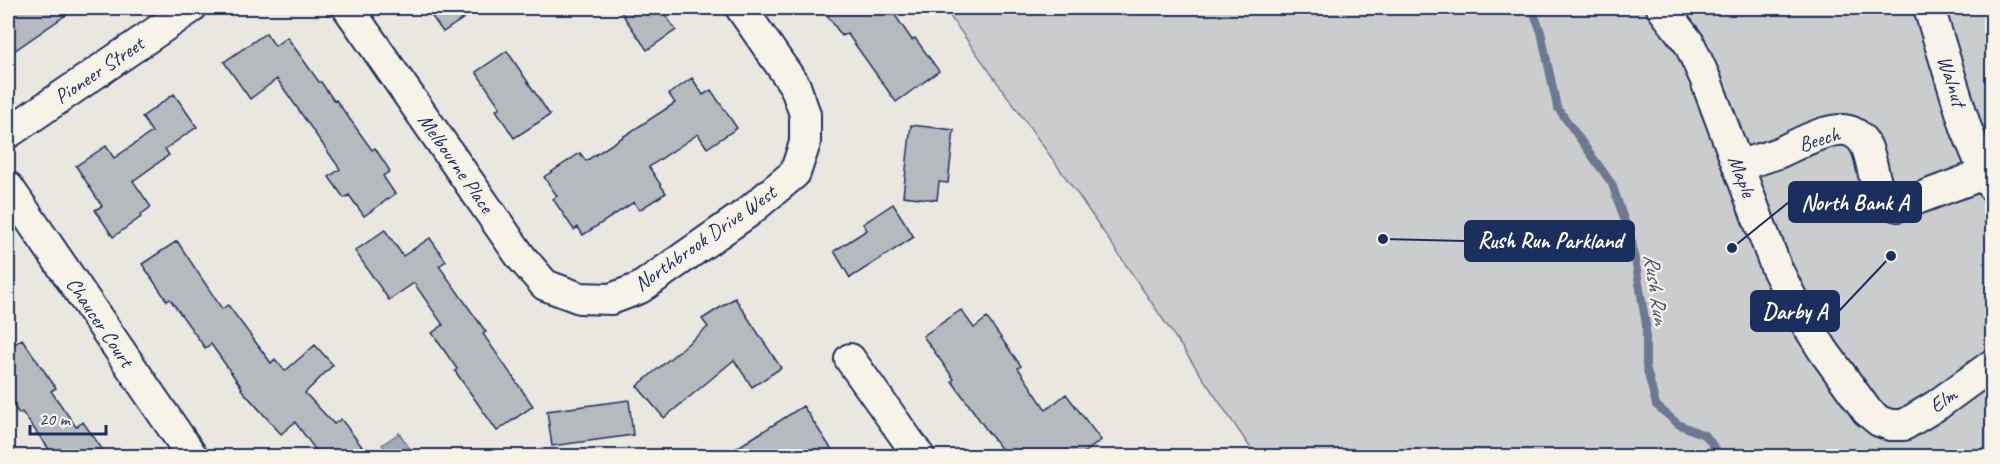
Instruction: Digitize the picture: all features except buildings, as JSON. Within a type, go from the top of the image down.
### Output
[{"type":"street","name":"Pioneer Street","points":[[8,134],[191,8]]},
{"type":"street","name":"Melbourne Place","points":[[348,8],[521,257],[545,285],[580,298]]},
{"type":"street","name":"Northbrook Drive West","points":[[580,298],[611,299],[640,288],[747,213],[795,173],[806,143],[805,114],[795,86],[741,8]]},
{"type":"street","name":"Maple","points":[[1662,8],[1689,43],[1706,78],[1776,267],[1795,305],[1855,397],[1879,421],[1890,425]]},
{"type":"street","name":"Walnut","points":[[1929,8],[1966,128],[1990,177]]},
{"type":"street","name":"Beech","points":[[1738,166],[1776,154],[1818,135],[1837,130],[1848,130],[1859,135],[1866,145],[1878,189],[1890,204],[1898,206],[1990,177]]},
{"type":"street","name":"Chaucer Court","points":[[8,187],[192,456]]},
{"type":"street","points":[[850,359],[919,456]]},
{"type":"street","name":"Elm","points":[[1890,425],[1904,425],[1937,405],[1992,365]]},
{"type":"shaded area","points":[[944,8],[1992,8],[1992,456],[1256,456],[1079,196]]},
{"type":"shaded area","points":[[399,433],[415,456],[390,456],[382,445]]},
{"type":"waterway","name":"Rush Run","points":[[1532,8],[1541,32],[1557,107],[1612,184],[1632,242],[1646,325],[1646,366],[1656,405],[1678,424],[1706,436],[1721,456]]},
{"type":"place","name":"Rush Run Parkland","points":[[1383,239]]},
{"type":"place","name":"North Bank A","points":[[1732,248]]},
{"type":"place","name":"Darby A","points":[[1891,256]]}]
